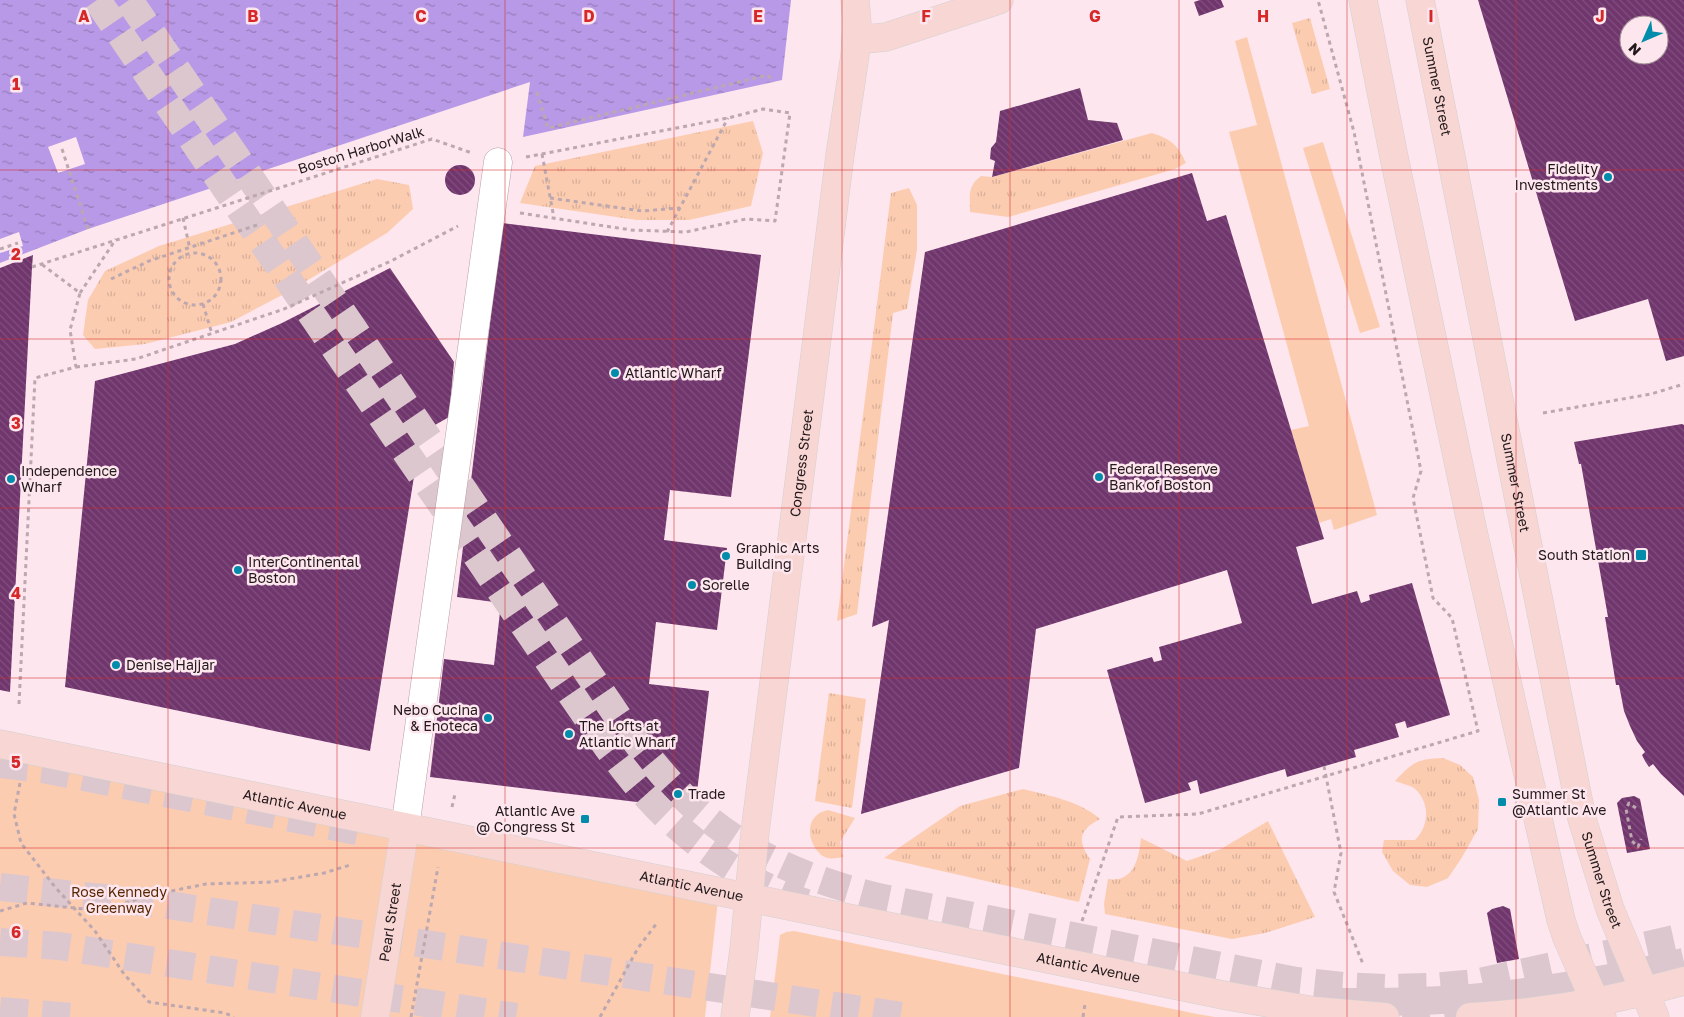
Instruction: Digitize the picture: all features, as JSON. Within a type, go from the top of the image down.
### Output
[{"type":"main road","name":"Congress Street","points":[[735,1017],[744,949],[748,897],[856,40],[856,0]]},
{"type":"main road","points":[[856,40],[886,37],[999,0]]},
{"type":"main road","points":[[1363,0],[1470,517],[1559,910],[1567,938],[1599,1010]]},
{"type":"main road","name":"Summer Street","points":[[1420,0],[1582,819],[1610,909],[1655,1017]]},
{"type":"main road","name":"Atlantic Avenue","points":[[0,744],[1228,996],[1315,1011],[1385,1017]]},
{"type":"main road","name":"Pearl Street","points":[[375,1017],[406,828]]},
{"type":"main road","points":[[1470,1017],[1599,1010],[1645,992],[1684,981]]},
{"type":"street","points":[[406,828],[498,162]]},
{"type":"path","points":[[1082,921],[1118,817],[1198,814],[1478,731],[1452,618],[1433,598],[1413,498],[1421,471],[1354,132],[1318,0]]},
{"type":"path","points":[[537,92],[548,128],[768,75],[773,82]]},
{"type":"path","name":"Boston HarborWalk","points":[[32,267],[432,139],[498,162],[728,118],[763,109],[790,113]]},
{"type":"path","points":[[667,232],[728,118]]},
{"type":"path","points":[[62,149],[88,229]]},
{"type":"path","points":[[542,154],[554,218]]},
{"type":"path","points":[[550,198],[642,211],[680,208]]},
{"type":"path","points":[[183,218],[190,253]]},
{"type":"path","points":[[111,279],[149,262],[260,224]]},
{"type":"path","points":[[19,704],[35,378],[76,367],[70,330],[80,293],[116,239]]},
{"type":"path","points":[[0,249],[18,243]]},
{"type":"path","points":[[190,253],[203,254],[211,258],[217,265],[220,273],[221,282],[217,292],[212,299],[203,304],[188,304],[180,300],[174,294],[169,281],[170,272],[175,261],[190,253]]},
{"type":"path","points":[[40,264],[80,293]]},
{"type":"path","points":[[203,304],[212,334]]},
{"type":"path","points":[[1543,413],[1651,394],[1684,384]]},
{"type":"path","points":[[1324,766],[1341,853],[1334,892],[1363,964]]},
{"type":"path","points":[[20,783],[14,814],[21,843],[55,887],[95,931],[124,974],[149,1002],[225,1013],[234,1017]]},
{"type":"path","points":[[452,807],[455,794]]},
{"type":"path","points":[[1636,808],[1629,803],[1626,809],[1632,840],[1638,846],[1641,839]]},
{"type":"path","points":[[0,911],[27,903],[103,911],[146,896],[206,884],[272,882],[324,873],[350,865]]},
{"type":"path","points":[[411,1017],[438,867]]},
{"type":"path","points":[[600,1017],[638,948],[657,923]]},
{"type":"path","points":[[1082,1017],[1085,1004]]},
{"type":"green space","points":[[1310,18],[1330,89],[1312,94],[1292,23]]},
{"type":"green space","points":[[1247,37],[1377,515],[1334,530],[1331,519],[1319,523],[1291,430],[1309,426],[1229,132],[1257,125],[1235,41]]},
{"type":"green space","points":[[753,121],[763,153],[751,206],[689,220],[637,220],[520,203],[535,166]]},
{"type":"green space","points":[[1152,133],[1173,144],[1186,163],[1175,169],[1008,217],[970,212],[971,188],[981,176],[992,177]]},
{"type":"green space","points":[[1323,142],[1380,327],[1360,333],[1303,148]]},
{"type":"green space","points":[[377,179],[409,185],[413,209],[387,233],[286,293],[231,322],[145,344],[95,349],[83,335],[88,300],[105,271],[159,246]]},
{"type":"green space","points":[[909,188],[917,205],[917,250],[907,309],[893,313],[857,614],[837,621],[891,193]]},
{"type":"green space","points":[[829,693],[866,699],[852,808],[815,801]]},
{"type":"green space","name":"Rose Kennedy Greenway","points":[[0,757],[718,900],[705,1017],[0,1017]]},
{"type":"green space","points":[[1443,758],[1460,765],[1473,777],[1479,800],[1478,829],[1448,878],[1427,887],[1410,885],[1393,871],[1382,852],[1384,840],[1415,840],[1423,828],[1426,814],[1425,807],[1423,800],[1414,788],[1395,781],[1416,763],[1427,759]]},
{"type":"green space","points":[[1023,789],[1074,803],[1100,819],[1088,827],[1082,836],[1083,846],[1090,859],[1079,902],[884,858],[960,806]]},
{"type":"green space","points":[[828,810],[855,818],[840,842],[843,857],[827,858],[817,851],[811,839],[810,832],[813,820],[818,814]]},
{"type":"green space","points":[[1268,821],[1315,917],[1265,933],[1232,939],[1105,914],[1104,904],[1108,879],[1124,877],[1134,867],[1139,853],[1141,838],[1187,861],[1221,849]]},
{"type":"green space","points":[[794,931],[1215,1017],[770,1017],[780,935]]},
{"type":"water","points":[[0,0],[791,0],[782,80],[523,137],[530,82],[88,229],[0,263]]},
{"type":"pier","points":[[76,137],[85,164],[58,173],[48,147]]},
{"type":"pier","points":[[19,232],[23,246],[0,253],[0,239]]},
{"type":"building","points":[[1200,0],[1221,0],[1224,7],[1199,16],[1194,2]]},
{"type":"building","name":"Fidelity Investments","points":[[1478,0],[1684,0],[1684,356],[1666,361],[1648,299],[1575,321]]},
{"type":"building","points":[[1080,88],[1088,120],[1117,123],[1123,140],[992,177],[995,161],[990,159],[991,148],[996,142],[1000,111]]},
{"type":"building","points":[[460,165],[466,166],[474,174],[474,186],[466,194],[460,195],[454,194],[446,186],[445,180],[446,174],[454,166]]},
{"type":"building","name":"Federal Reserve Bank of Boston","points":[[1192,173],[1207,221],[1226,215],[1324,539],[1296,547],[1312,604],[1357,591],[1361,603],[1370,600],[1369,595],[1412,583],[1450,715],[1407,728],[1405,721],[1395,724],[1399,737],[1354,750],[1356,757],[1287,777],[1285,769],[1200,794],[1197,780],[1188,783],[1191,790],[1145,803],[1107,670],[1152,657],[1154,662],[1162,660],[1159,647],[1242,623],[1227,570],[1036,629],[1019,768],[861,814],[889,620],[872,627],[925,252]]},
{"type":"building","name":"Atlantic Wharf","points":[[502,223],[761,255],[731,497],[670,490],[664,540],[727,548],[717,630],[656,622],[649,684],[709,691],[695,809],[430,777],[444,659],[494,665],[501,603],[457,597]]},
{"type":"building","name":"Independence Wharf","points":[[33,255],[10,692],[0,690],[0,268]]},
{"type":"building","name":"InterContinental Boston","points":[[390,268],[454,362],[449,417],[421,433],[370,751],[65,687],[95,381],[235,344],[282,323]]},
{"type":"building","name":"South Station","points":[[1684,425],[1684,796],[1653,764],[1649,767],[1642,755],[1645,752],[1637,741],[1624,711],[1619,685],[1616,685],[1605,617],[1608,617],[1581,464],[1579,464],[1574,442]]},
{"type":"building","points":[[1634,796],[1640,799],[1650,849],[1627,853],[1617,803],[1622,798]]},
{"type":"building","points":[[1503,906],[1510,909],[1519,959],[1497,963],[1487,913],[1492,909]]},
{"type":"tunnel","points":[[97,0],[608,748],[626,771],[654,804],[692,839],[736,870],[759,883],[806,903]]},
{"type":"tunnel","points":[[129,0],[629,733],[665,777],[689,802],[710,820],[754,850],[802,873],[878,897],[1296,981],[1342,986],[1386,988],[1431,987],[1475,983],[1684,937]]},
{"type":"tunnel","points":[[0,764],[43,769],[367,833]]},
{"type":"tunnel","points":[[0,887],[161,904],[908,1017]]},
{"type":"tunnel","points":[[0,942],[59,946],[516,1017]]},
{"type":"tunnel","points":[[1334,1002],[1464,999],[1583,983],[1684,962]]},
{"type":"tunnel","points":[[1360,1013],[1433,1012],[1479,1007],[1684,963]]},
{"type":"tunnel","points":[[0,1011],[74,1017]]},
{"type":"place","name":"Fidelity Investments","points":[[1608,177]]},
{"type":"place","name":"Atlantic Wharf","points":[[615,373]]},
{"type":"place","name":"Federal Reserve Bank of Boston","points":[[1099,477]]},
{"type":"place","name":"Independence Wharf","points":[[11,479]]},
{"type":"place","name":"South Station","points":[[1641,555]]},
{"type":"place","name":"Graphic Arts Building","points":[[726,556]]},
{"type":"place","name":"InterContinental Boston","points":[[238,570]]},
{"type":"place","name":"Sorelle","points":[[692,585]]},
{"type":"place","name":"Denise Hajjar","points":[[116,665]]},
{"type":"place","name":"Nebo Cucina & Enoteca","points":[[488,718]]},
{"type":"place","name":"The Lofts at Atlantic Wharf","points":[[569,734]]},
{"type":"place","name":"Trade","points":[[678,794]]},
{"type":"place","name":"Summer St @Atlantic Ave","points":[[1502,802]]},
{"type":"place","name":"Atlantic Ave @ Congress St","points":[[585,819]]}]
